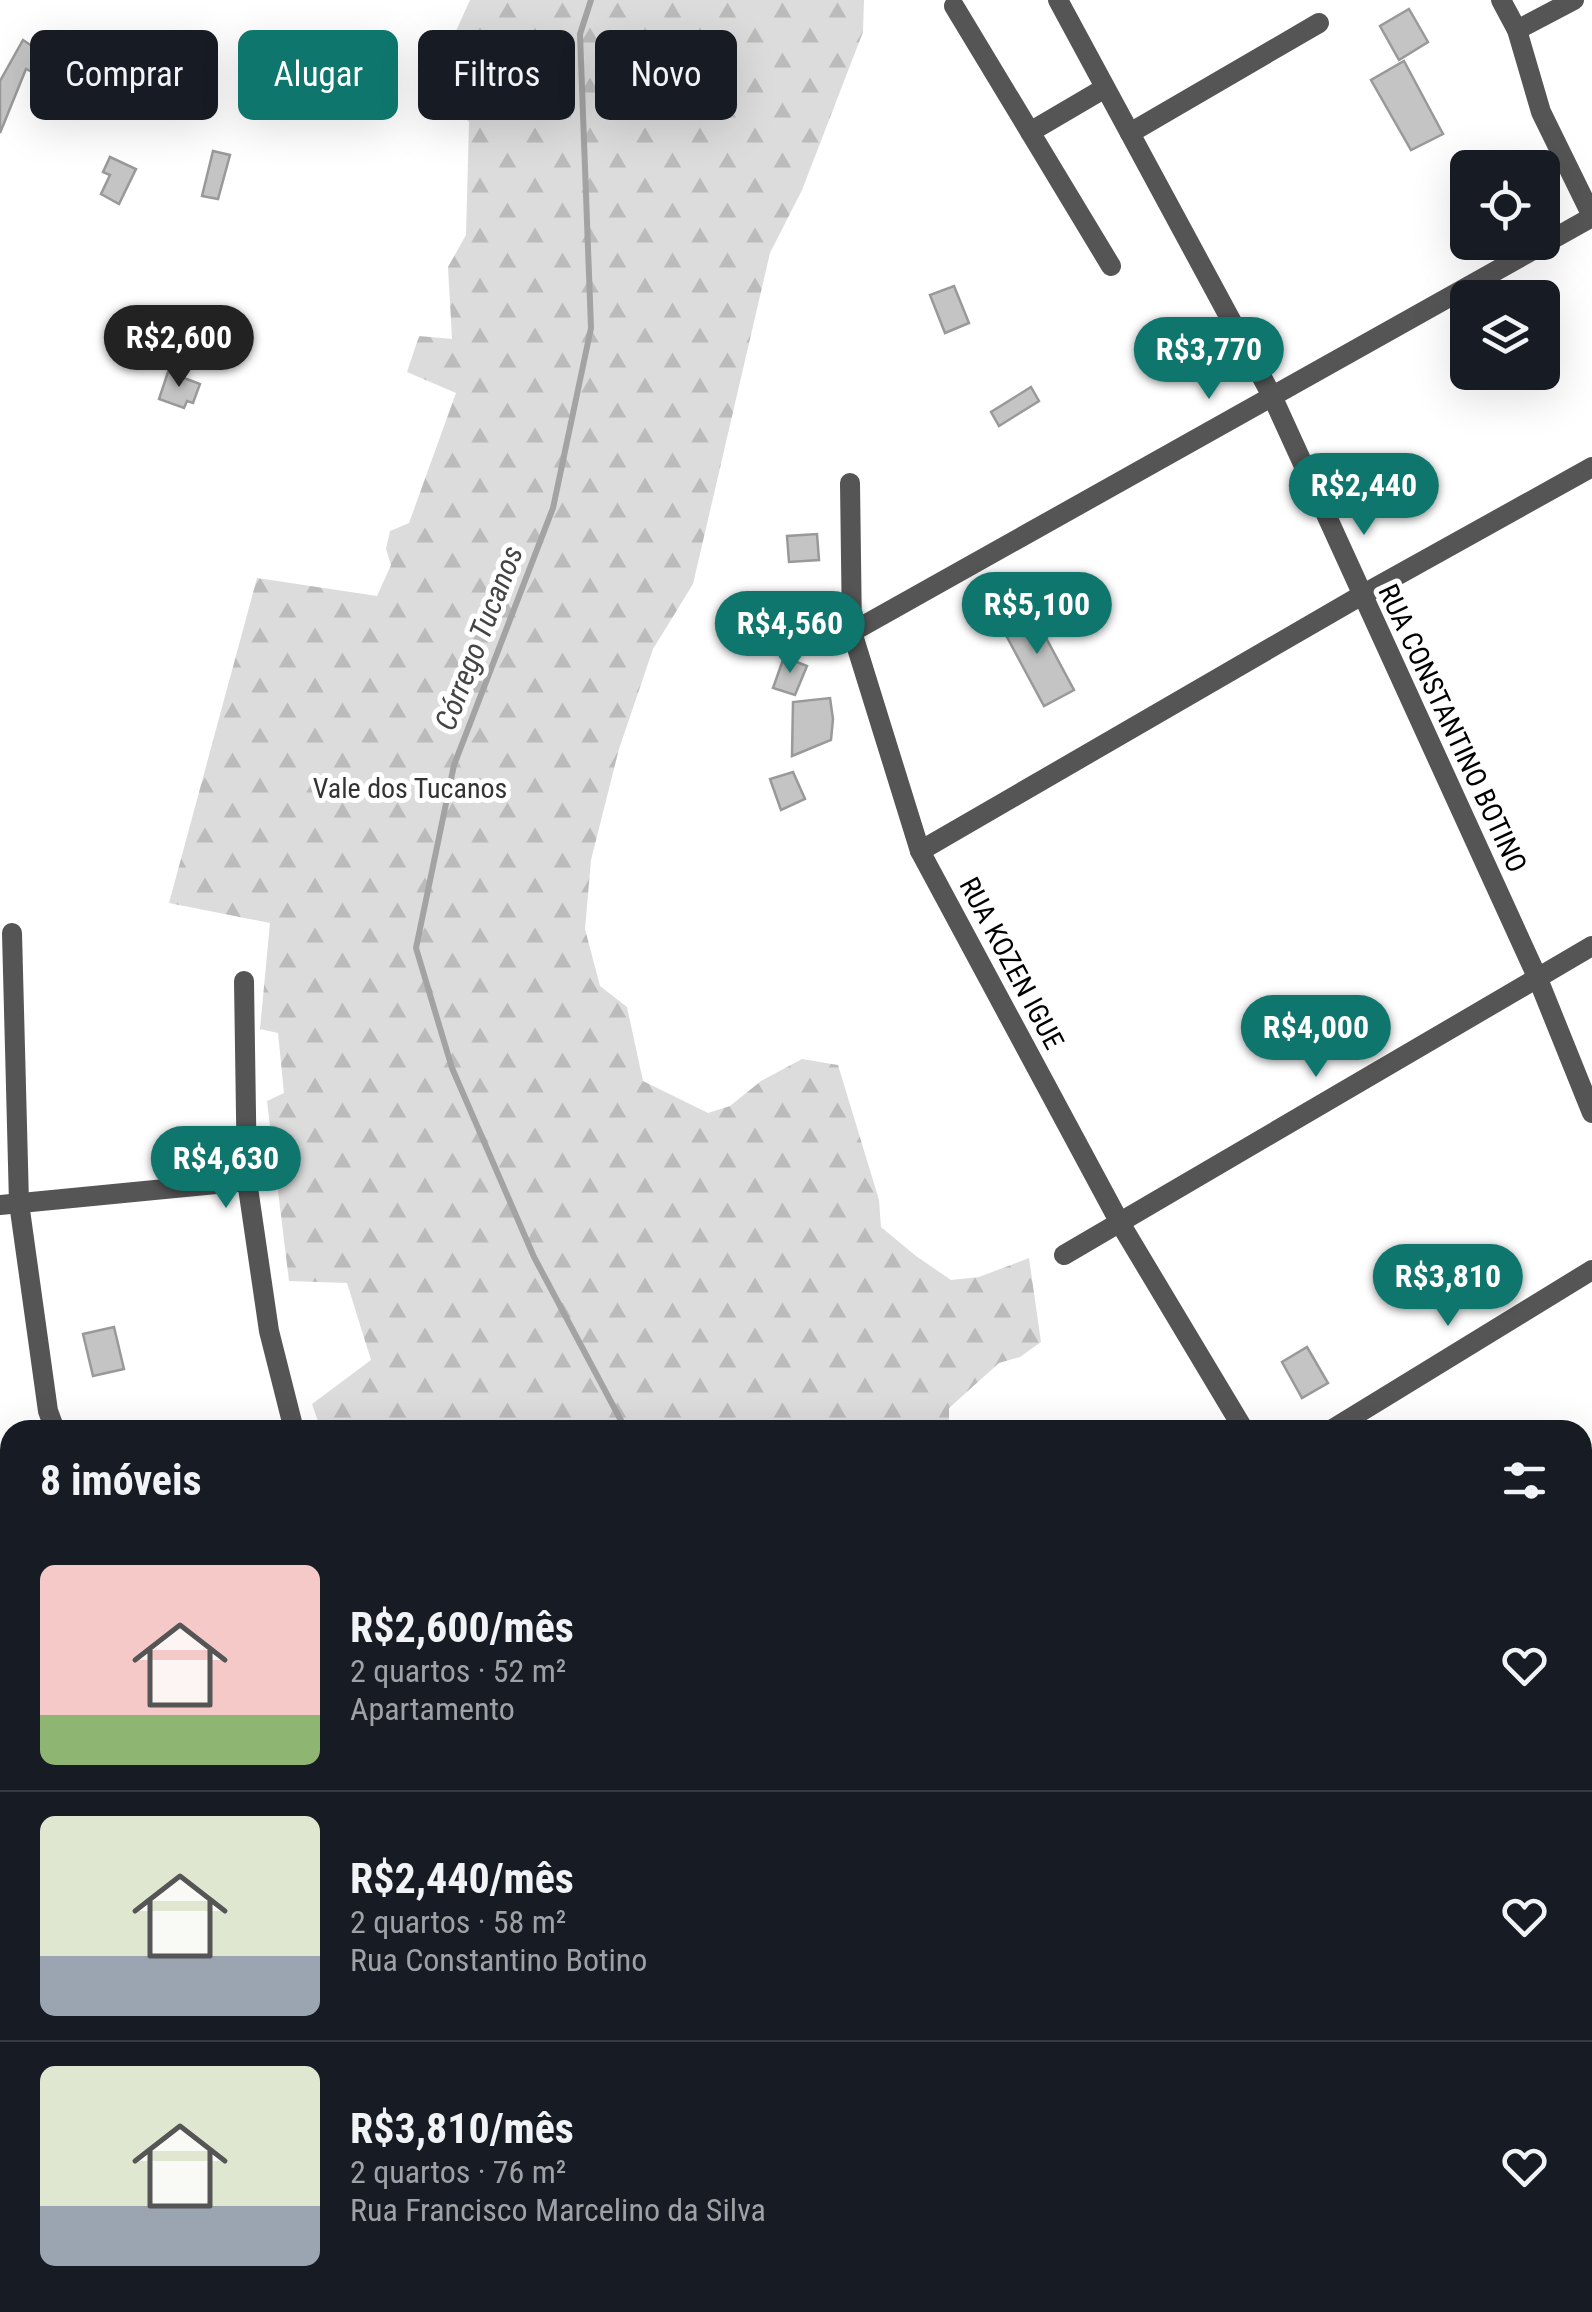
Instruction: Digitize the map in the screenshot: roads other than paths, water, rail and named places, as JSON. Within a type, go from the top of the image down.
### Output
[{"type":"street","name":"RUA CONSTANTINO BOTINO","points":[[1058,0],[1272,396],[1538,980],[1592,1112]]},
{"type":"street","points":[[852,632],[1592,216],[1541,112],[1517,30],[1501,0]]},
{"type":"street","points":[[1517,30],[1574,0]]},
{"type":"street","points":[[954,6],[1111,266]]},
{"type":"street","points":[[1130,133],[1319,23]]},
{"type":"street","points":[[1030,132],[1105,88]]},
{"type":"street","points":[[920,850],[1592,467]]},
{"type":"street","name":"RUA KOZEN IGUE","points":[[850,482],[852,632],[920,850],[1120,1223],[1238,1420]]},
{"type":"street","points":[[12,933],[10,1204],[51,1420]]},
{"type":"street","points":[[1064,1255],[1592,946]]},
{"type":"street","points":[[244,981],[247,1181],[269,1331],[291,1420]]},
{"type":"street","points":[[10,1204],[247,1181]]},
{"type":"street","points":[[1347,1420],[1592,1270]]},
{"type":"waterway","name":"Córrego Tucanos","points":[[591,0],[580,34],[591,328],[553,508],[454,765],[416,948],[452,1068],[534,1257],[621,1420]]},
{"type":"park label","name":"Vale dos Tucanos","points":[[410,788]]}]
